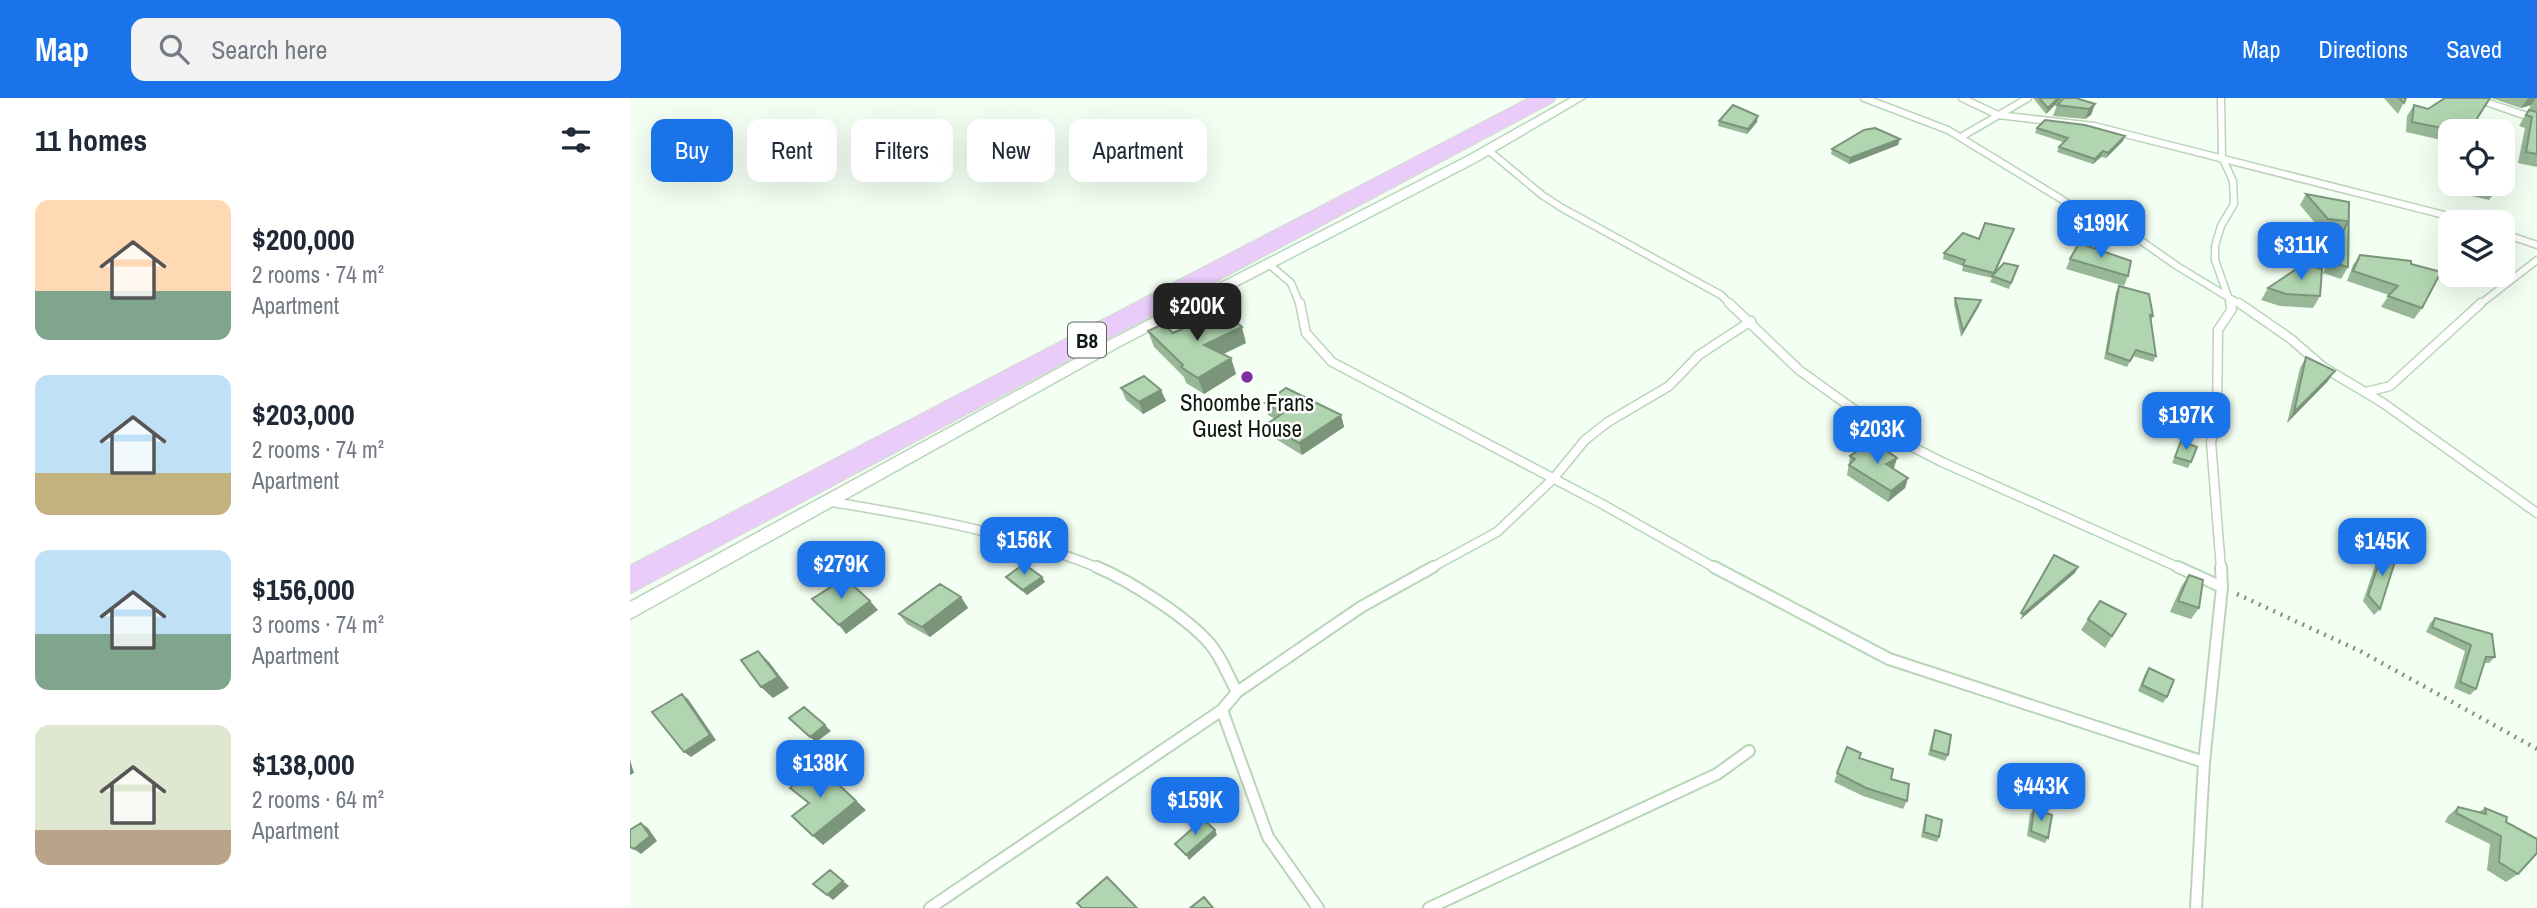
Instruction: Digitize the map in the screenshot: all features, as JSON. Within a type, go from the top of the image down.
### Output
[{"type":"highway","name":"B8","points":[[630,582],[1545,98]]},
{"type":"street","points":[[630,611],[832,502],[1117,342],[1488,150],[1579,98]]},
{"type":"street","points":[[2472,98],[2537,120]]},
{"type":"lane","points":[[1864,98],[1961,137],[1986,155],[2028,177],[2074,207],[2127,231],[2177,266],[2230,297],[2291,339],[2323,367],[2366,392],[2537,513]]},
{"type":"lane","points":[[1962,98],[1998,115],[2094,126],[2438,213]]},
{"type":"lane","points":[[1961,137],[2028,98]]},
{"type":"lane","points":[[2196,908],[2204,762],[2222,587],[2211,442],[2217,421],[2218,330],[2232,309],[2215,260],[2215,246],[2221,226],[2234,204],[2234,181],[2222,157],[2221,98]]},
{"type":"lane","points":[[1488,150],[1542,195],[1721,295],[1799,370],[1891,436],[1967,474],[2222,587]]},
{"type":"lane","points":[[2515,237],[2537,245]]},
{"type":"lane","points":[[2366,392],[2390,387],[2471,311],[2537,260]]},
{"type":"lane","points":[[1270,265],[1292,283],[1298,295],[1306,333],[1332,362],[1553,479],[1757,592],[1889,659],[2204,762]]},
{"type":"lane","points":[[930,908],[1222,710],[1237,692],[1361,607],[1497,532],[1553,479],[1585,440],[1608,422],[1669,386],[1699,355],[1751,321]]},
{"type":"lane","points":[[832,502],[987,530],[1083,561],[1115,576],[1161,603],[1210,645],[1237,692]]},
{"type":"lane","points":[[1222,710],[1268,837],[1318,908]]},
{"type":"lane","points":[[1429,908],[1717,774],[1749,751]]},
{"type":"path","points":[[2222,587],[2362,652],[2537,749]]},
{"type":"building","points":[[2039,98],[2058,98],[2048,108]]},
{"type":"building","points":[[2064,98],[2076,98],[2095,104],[2089,109],[2057,105]]},
{"type":"building","points":[[2445,98],[2490,98],[2477,119],[2438,119],[2438,127],[2412,122],[2414,105],[2428,109]]},
{"type":"building","points":[[1733,105],[1758,116],[1748,129],[1719,121]]},
{"type":"building","points":[[2529,110],[2537,112],[2537,154],[2526,152],[2532,117],[2526,115]]},
{"type":"building","points":[[2045,120],[2085,125],[2125,136],[2108,153],[2103,151],[2095,159],[2059,147],[2068,138],[2037,128]]},
{"type":"building","points":[[1875,128],[1900,139],[1850,158],[1832,149],[1864,130]]},
{"type":"building","points":[[2306,194],[2349,202],[2348,267],[2330,262],[2348,221],[2328,219]]},
{"type":"building","points":[[1985,223],[2014,229],[1994,273],[1963,265],[1965,260],[1944,253],[1963,233],[1979,239]]},
{"type":"building","points":[[2079,243],[2131,261],[2128,276],[2070,259]]},
{"type":"building","points":[[2360,255],[2411,261],[2411,264],[2438,271],[2438,278],[2422,308],[2388,296],[2398,286],[2353,271]]},
{"type":"building","points":[[2004,263],[2018,266],[2011,283],[1992,276]]},
{"type":"building","points":[[2304,264],[2322,269],[2320,296],[2286,294],[2268,288]]},
{"type":"building","points":[[2119,286],[2149,294],[2156,356],[2136,350],[2130,361],[2107,353]]},
{"type":"building","points":[[1955,298],[1981,300],[1963,331]]},
{"type":"building","points":[[1223,311],[1242,327],[1204,345],[1231,358],[1198,378],[1181,367],[1183,365],[1148,331],[1163,324],[1173,333]]},
{"type":"building","points":[[2306,357],[2335,371],[2294,412]]},
{"type":"building","points":[[1144,376],[1161,390],[1139,402],[1121,388]]},
{"type":"building","points":[[1286,388],[1341,415],[1299,443],[1267,424],[1283,413],[1265,403]]},
{"type":"building","points":[[1872,441],[1897,458],[1886,464],[1908,478],[1891,491],[1849,465],[1855,459],[1850,456]]},
{"type":"building","points":[[2181,441],[2197,447],[2191,462],[2175,457]]},
{"type":"building","points":[[2383,551],[2397,555],[2380,609],[2368,595]]},
{"type":"building","points":[[2054,555],[2078,567],[2021,613]]},
{"type":"building","points":[[1024,564],[1042,577],[1023,590],[1006,577]]},
{"type":"building","points":[[2189,575],[2203,580],[2199,608],[2178,601]]},
{"type":"building","points":[[845,578],[870,601],[839,625],[812,599]]},
{"type":"building","points":[[940,584],[961,597],[922,627],[899,614]]},
{"type":"building","points":[[2100,601],[2126,614],[2112,636],[2088,619]]},
{"type":"building","points":[[2435,618],[2492,634],[2495,657],[2486,657],[2476,689],[2460,682],[2471,645],[2432,627]]},
{"type":"building","points":[[758,651],[778,677],[761,687],[741,660]]},
{"type":"building","points":[[2149,668],[2174,680],[2167,697],[2142,685]]},
{"type":"building","points":[[682,694],[710,735],[684,752],[652,712]]},
{"type":"building","points":[[804,707],[825,725],[810,737],[789,718]]},
{"type":"building","points":[[1935,730],[1951,735],[1948,755],[1931,750]]},
{"type":"building","points":[[1847,747],[1861,753],[1859,758],[1893,769],[1891,779],[1909,784],[1907,801],[1866,788],[1837,773]]},
{"type":"building","points":[[818,765],[856,801],[813,836],[792,816],[809,803],[790,788]]},
{"type":"building","points":[[2458,807],[2486,814],[2485,808],[2507,817],[2506,822],[2537,839],[2537,853],[2518,874],[2499,862],[2501,836],[2456,813]]},
{"type":"building","points":[[2034,809],[2052,815],[2048,838],[2031,831]]},
{"type":"building","points":[[1926,815],[1942,820],[1939,837],[1924,832]]},
{"type":"building","points":[[1203,819],[1215,830],[1186,855],[1175,844]]},
{"type":"building","points":[[641,823],[650,836],[634,849],[630,847],[630,830]]},
{"type":"building","points":[[830,870],[843,881],[827,895],[813,884]]},
{"type":"building","points":[[1107,877],[1137,908],[1082,908],[1077,903]]},
{"type":"building","points":[[1204,897],[1213,908],[1190,908]]},
{"type":"place","name":"Shoombe Frans Guest House","points":[[1247,377]]}]
